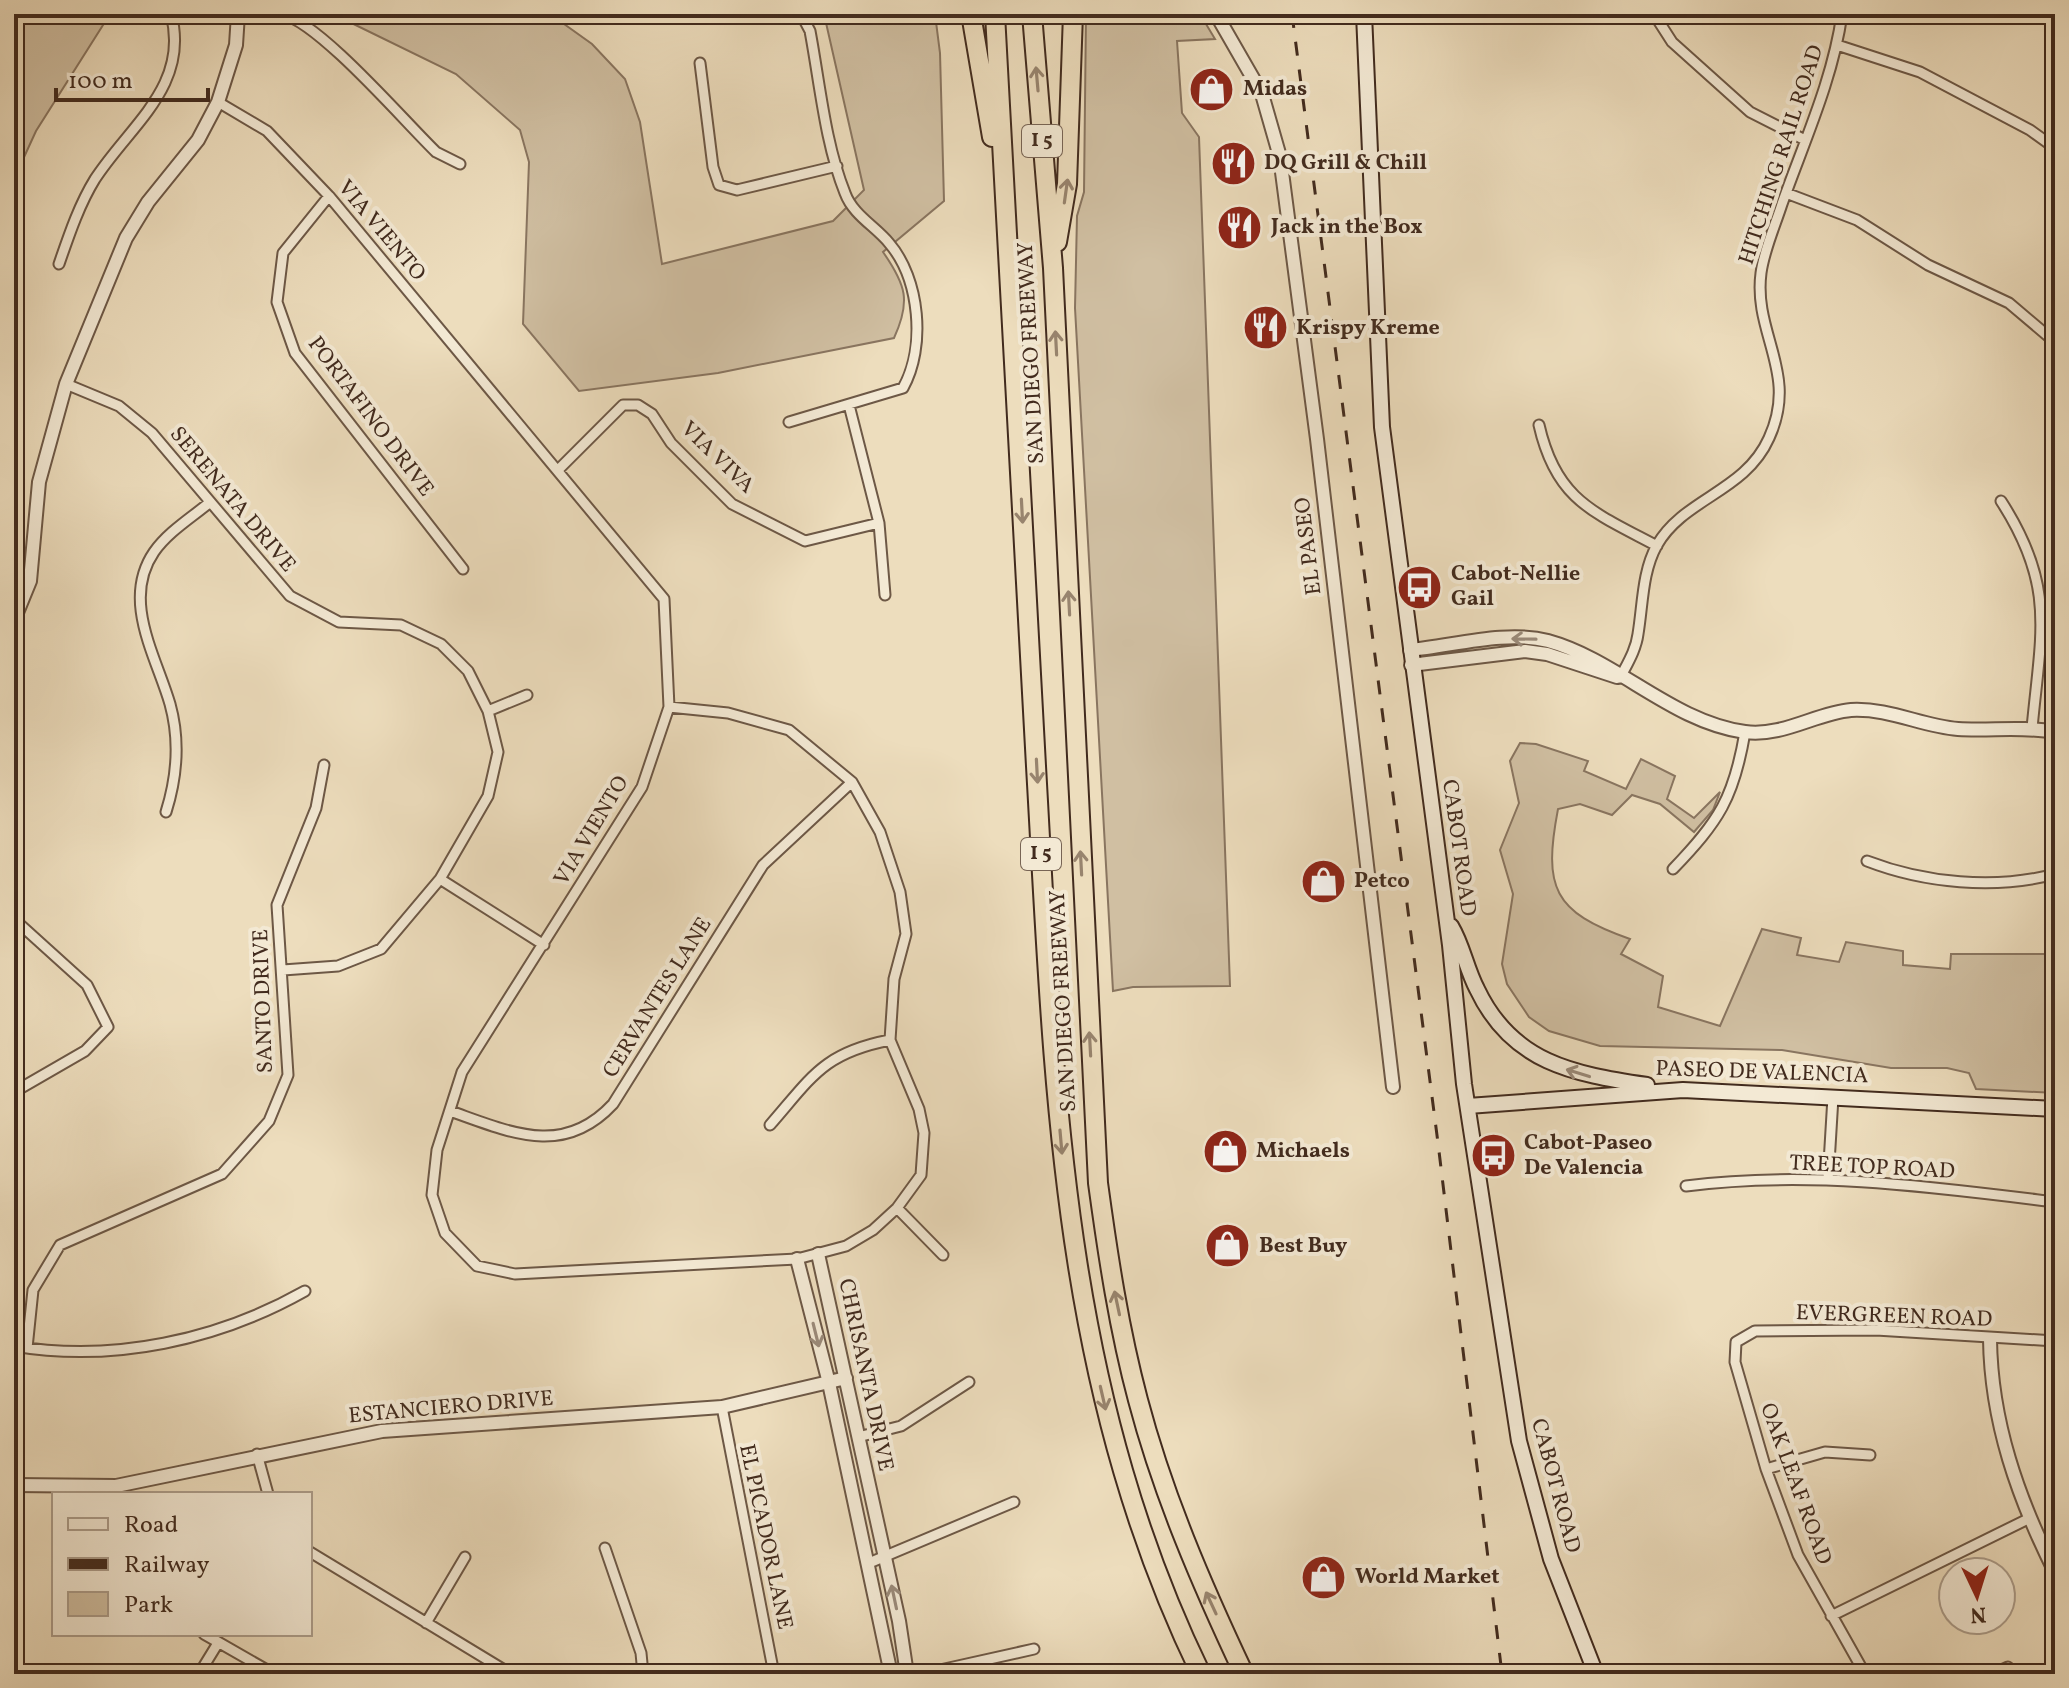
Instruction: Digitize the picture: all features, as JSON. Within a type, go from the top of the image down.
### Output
[{"type":"highway","points":[[971,14],[1005,204]]},
{"type":"highway","name":"SAN DIEGO FREEWAY","points":[[995,14],[1047,950],[1064,1176],[1075,1267],[1111,1433],[1168,1599],[1201,1674]]},
{"type":"highway","name":"SAN DIEGO FREEWAY","points":[[1032,14],[1053,268],[1092,1092],[1102,1214],[1111,1275],[1137,1398],[1154,1455],[1207,1595],[1244,1674]]},
{"type":"highway","points":[[1053,268],[1067,184],[1073,14]]},
{"type":"main road","name":"CABOT ROAD","points":[[1364,14],[1382,427],[1468,1106],[1505,1364],[1524,1463],[1551,1559],[1596,1674]]},
{"type":"main road","points":[[1446,918],[1463,946],[1475,986],[1489,1013],[1536,1056],[1579,1074],[1683,1090]]},
{"type":"main road","name":"PASEO DE VALENCIA","points":[[1468,1106],[1683,1090],[2055,1109]]},
{"type":"street","points":[[59,264],[93,182],[166,85],[176,43],[171,14]]},
{"type":"street","points":[[14,620],[30,581],[39,482],[66,384],[126,238],[148,202],[198,140],[218,102],[236,45],[238,14]]},
{"type":"street","points":[[282,14],[291,16],[318,35],[436,152],[460,164]]},
{"type":"street","points":[[789,422],[903,388],[911,364],[916,309],[908,273],[890,244],[862,219],[846,196],[810,31],[801,14]]},
{"type":"street","name":"EL PASEO","points":[[1216,14],[1262,94],[1280,157],[1317,439],[1393,1087]]},
{"type":"street","points":[[1654,14],[1672,42],[1750,112],[1805,140]]},
{"type":"street","name":"HITCHING RAIL ROAD","points":[[1620,678],[1638,636],[1644,586],[1657,546],[1688,512],[1728,488],[1753,466],[1769,439],[1778,410],[1780,386],[1759,284],[1762,262],[1837,45],[1842,14]]},
{"type":"street","points":[[1837,45],[1920,72],[2030,130],[2055,148]]},
{"type":"street","points":[[700,63],[713,167],[719,185],[737,190],[837,166]]},
{"type":"street","name":"VIA VIENTO","points":[[218,102],[267,131],[329,196],[664,599],[669,707],[642,787],[462,1072],[437,1150],[432,1195],[445,1233],[477,1266],[515,1274],[797,1259],[818,1254]]},
{"type":"street","points":[[1786,193],[1857,220],[1928,265],[2009,303],[2055,342]]},
{"type":"street","name":"PORTAFINO DRIVE","points":[[329,196],[283,253],[277,302],[295,353],[463,569]]},
{"type":"street","name":"SERENATA DRIVE","points":[[66,384],[119,406],[152,433],[290,596],[339,622],[401,625],[441,644],[468,671],[488,711],[498,752],[488,796],[440,879],[381,949],[338,966],[283,970]]},
{"type":"street","name":"VIA VIVA","points":[[558,470],[623,405],[638,405],[652,414],[671,443],[732,504],[805,541],[879,523]]},
{"type":"street","points":[[849,405],[879,523],[885,595]]},
{"type":"street","points":[[1539,425],[1545,454],[1568,492],[1657,546]]},
{"type":"street","points":[[2001,501],[2030,552],[2040,594],[2042,618],[2032,728]]},
{"type":"street","points":[[166,812],[177,770],[173,720],[142,621],[140,595],[154,551],[209,503]]},
{"type":"street","points":[[1410,658],[1525,651],[1556,656],[1599,674],[1620,678],[1719,726],[1745,732],[1776,730],[1848,710],[1879,710],[1959,729],[2032,728],[2055,732]]},
{"type":"street","points":[[488,711],[527,695]]},
{"type":"street","name":"CHRISANTA DRIVE","points":[[669,707],[728,713],[789,730],[852,782],[880,832],[900,892],[906,934],[894,979],[890,1040],[919,1109],[924,1133],[921,1175],[897,1208],[873,1230],[846,1246],[818,1254],[885,1556],[907,1674]]},
{"type":"street","points":[[1673,869],[1718,817],[1730,797],[1738,777],[1745,732]]},
{"type":"street","name":"SANTO DRIVE","points":[[27,1348],[33,1290],[60,1245],[222,1174],[269,1121],[288,1075],[277,905],[316,808],[324,765]]},
{"type":"street","name":"CERVANTES LANE","points":[[450,1111],[538,1138],[560,1137],[598,1120],[613,1104],[763,865],[852,782]]},
{"type":"street","points":[[1867,861],[1919,877],[2009,882],[2055,874]]},
{"type":"street","points":[[440,879],[544,945]]},
{"type":"street","points":[[14,919],[87,985],[108,1027],[85,1051],[14,1092]]},
{"type":"street","points":[[14,943],[23,929]]},
{"type":"street","points":[[770,1125],[823,1064],[854,1047],[890,1040]]},
{"type":"street","points":[[1828,1180],[1833,1097]]},
{"type":"street","name":"TREE TOP ROAD","points":[[1686,1186],[1828,1180],[1902,1184],[2055,1202]]},
{"type":"street","points":[[897,1208],[943,1255]]},
{"type":"street","name":"CHRISANTA DRIVE","points":[[797,1259],[829,1383],[891,1674]]},
{"type":"street","points":[[14,1346],[73,1354],[165,1344],[279,1306],[305,1291]]},
{"type":"street","name":"EVERGREEN ROAD","points":[[1736,1342],[1755,1331],[1876,1330],[2055,1341]]},
{"type":"street","points":[[1990,1339],[1994,1410],[2030,1518],[2055,1572]]},
{"type":"street","name":"OAK LEAF ROAD","points":[[1736,1342],[1735,1362],[1766,1469],[1798,1555],[1865,1674]]},
{"type":"street","name":"ESTANCIERO DRIVE","points":[[14,1485],[69,1491],[116,1486],[161,1480],[257,1454],[382,1431],[722,1407],[846,1378]]},
{"type":"street","points":[[858,1437],[901,1426],[969,1382]]},
{"type":"street","name":"EL PICADOR LANE","points":[[722,1407],[774,1674]]},
{"type":"street","points":[[1766,1469],[1825,1452],[1870,1455]]},
{"type":"street","points":[[257,1454],[267,1492]]},
{"type":"street","points":[[869,1563],[1014,1502]]},
{"type":"street","points":[[1831,1616],[2030,1518]]},
{"type":"street","points":[[605,1548],[641,1653],[643,1674]]},
{"type":"street","points":[[312,1553],[511,1674]]},
{"type":"street","points":[[426,1623],[465,1557]]},
{"type":"street","points":[[207,1636],[274,1674]]},
{"type":"street","points":[[199,1674],[218,1643]]},
{"type":"street","points":[[922,1674],[1034,1649]]},
{"type":"street","points":[[14,1667],[29,1674]]},
{"type":"street","points":[[1993,1674],[2008,1667]]},
{"type":"green space","points":[[14,14],[110,14],[36,131],[14,179]]},
{"type":"green space","points":[[333,14],[550,14],[592,44],[625,79],[640,122],[662,264],[833,221],[864,190],[824,14],[935,14],[940,53],[944,201],[883,252],[897,274],[904,294],[903,314],[894,338],[718,373],[579,391],[523,324],[529,162],[520,130],[456,74]]},
{"type":"green space","points":[[1086,14],[1200,14],[1215,39],[1177,41],[1182,113],[1199,137],[1230,986],[1133,987],[1113,991],[1075,308],[1077,216],[1084,192]]},
{"type":"green space","points":[[1520,743],[1536,744],[1588,761],[1584,771],[1626,789],[1641,759],[1675,776],[1667,799],[1694,818],[1720,792],[1713,810],[1694,832],[1660,804],[1632,795],[1612,815],[1580,804],[1558,809],[1552,859],[1560,894],[1569,907],[1584,918],[1630,939],[1621,954],[1663,976],[1658,1007],[1720,1026],[1762,929],[1801,938],[1797,955],[1839,962],[1846,942],[1903,951],[1903,965],[1950,969],[1951,954],[2055,954],[2055,1093],[1976,1089],[1969,1073],[1947,1068],[1891,1068],[1782,1050],[1600,1046],[1549,1031],[1529,1017],[1507,984],[1502,964],[1513,894],[1500,850],[1519,803],[1510,761]]},
{"type":"waterway","points":[[14,41],[20,14]]},
{"type":"railway","points":[[1292,14],[1438,1143],[1502,1674]]},
{"type":"place","name":"Midas","points":[[1212,89]]},
{"type":"place","name":"DQ Grill & Chill","points":[[1233,163]]},
{"type":"place","name":"Jack in the Box","points":[[1240,227]]},
{"type":"place","name":"Krispy Kreme","points":[[1265,328]]},
{"type":"place","name":"Cabot-Nellie Gail","points":[[1420,587]]},
{"type":"place","name":"Petco","points":[[1323,881]]},
{"type":"place","name":"Michaels","points":[[1225,1151]]},
{"type":"place","name":"Cabot-Paseo De Valencia","points":[[1493,1156]]},
{"type":"place","name":"Best Buy","points":[[1228,1246]]},
{"type":"place","name":"World Market","points":[[1324,1577]]}]
